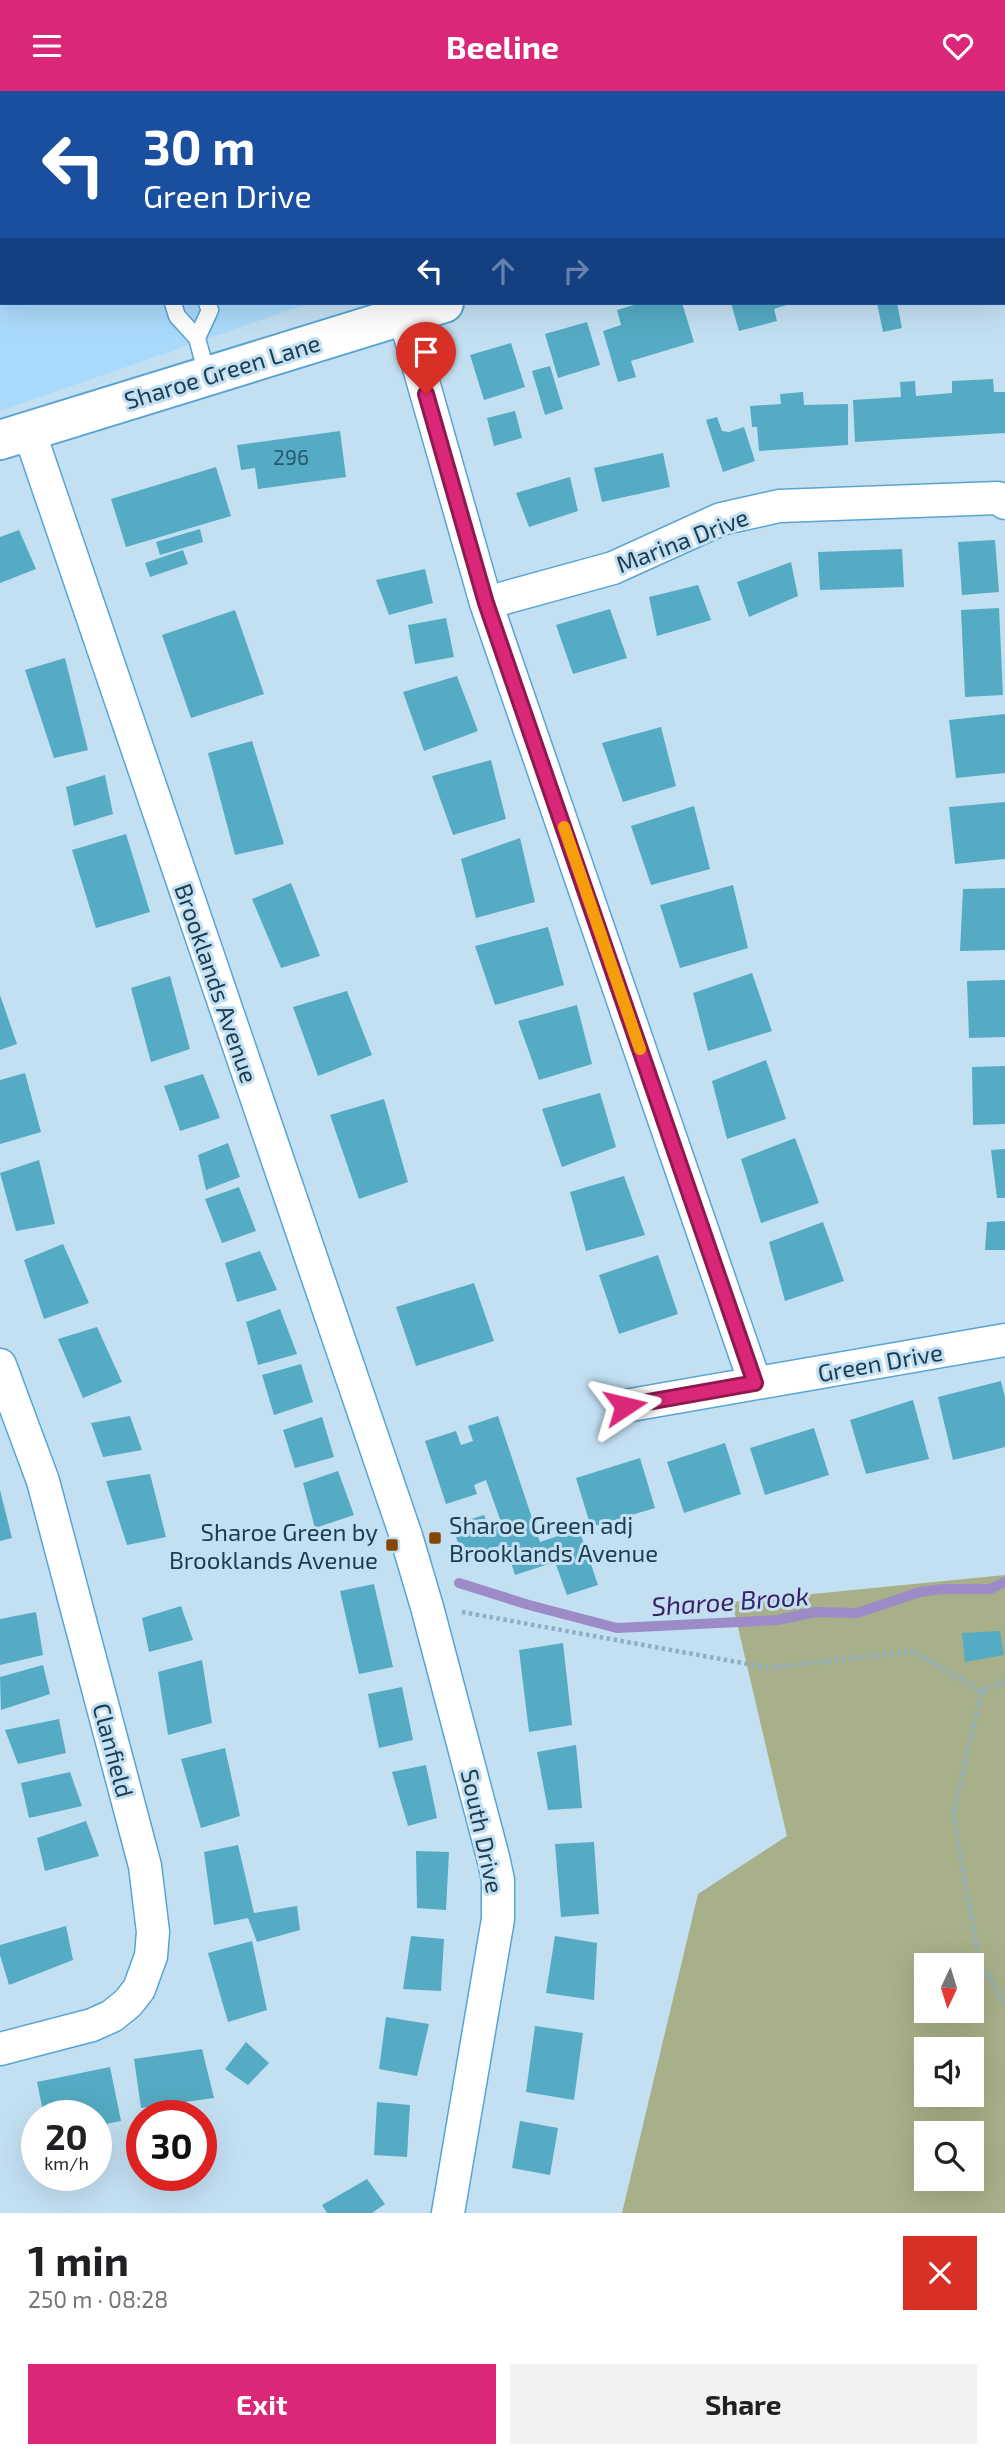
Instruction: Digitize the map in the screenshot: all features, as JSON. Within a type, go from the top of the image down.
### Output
[{"type":"street","name":"Sharoe Green Lane","points":[[14,435],[437,305]]},
{"type":"street","points":[[404,315],[486,603],[755,1383]]},
{"type":"street","name":"Brooklands Avenue","points":[[14,435],[405,1536]]},
{"type":"street","name":"Marina Drive","points":[[486,603],[612,568],[721,519],[779,506],[998,498],[1005,503]]},
{"type":"street","name":"Green Drive","points":[[625,1406],[1005,1340]]},
{"type":"street","name":"Clanfield","points":[[0,1365],[34,1451],[47,1495],[145,1866],[153,1932],[151,1956],[139,1989],[128,2003],[112,2016],[92,2025],[0,2049]]},
{"type":"street","name":"South Drive","points":[[405,1536],[427,1607],[493,1857],[499,1898],[498,1919],[448,2213]]},
{"type":"lane","points":[[174,305],[177,316],[197,338],[206,375]]},
{"type":"lane","points":[[197,338],[210,310],[208,305]]},
{"type":"path","points":[[427,1607],[770,1668],[912,1651],[982,1691]]},
{"type":"path","points":[[982,1691],[1005,1681]]},
{"type":"path","points":[[982,1691],[953,1814],[979,1960],[1005,2003]]},
{"type":"shaded area","points":[[0,305],[304,305],[0,411]]},
{"type":"green space","points":[[1005,1575],[1005,2213],[622,2213],[698,1894],[787,1836],[732,1602]]},
{"type":"building","points":[[634,305],[683,305],[694,342],[631,361],[636,377],[618,382],[603,331],[621,325],[617,310]]},
{"type":"building","points":[[732,305],[787,305],[774,309],[777,321],[739,331]]},
{"type":"building","points":[[877,305],[897,305],[902,328],[883,332]]},
{"type":"building","points":[[587,322],[600,365],[558,378],[545,334]]},
{"type":"building","points":[[511,343],[525,387],[484,400],[470,355]]},
{"type":"building","points":[[550,366],[563,409],[545,415],[532,371]]},
{"type":"building","points":[[993,379],[994,392],[1005,392],[1005,433],[855,442],[853,400],[901,397],[900,382],[915,381],[916,396],[952,393],[952,381]]},
{"type":"building","points":[[803,392],[804,405],[848,404],[848,445],[759,451],[757,427],[752,427],[750,406],[781,404],[780,394]]},
{"type":"building","points":[[515,411],[522,438],[494,446],[487,418]]},
{"type":"building","points":[[717,417],[722,431],[729,432],[744,427],[755,461],[723,472],[706,420]]},
{"type":"building","points":[[340,431],[346,477],[258,489],[255,468],[241,470],[237,445]]},
{"type":"building","points":[[663,453],[670,487],[602,502],[594,468]]},
{"type":"building","points":[[216,467],[231,516],[126,547],[111,499]]},
{"type":"building","points":[[570,477],[578,511],[529,527],[516,493]]},
{"type":"building","points":[[200,529],[203,542],[160,555],[156,542]]},
{"type":"building","points":[[19,530],[36,569],[0,583],[0,537]]},
{"type":"building","points":[[995,540],[999,592],[962,595],[958,542]]},
{"type":"building","points":[[902,549],[904,587],[820,590],[818,552]]},
{"type":"building","points":[[183,550],[188,564],[150,577],[145,563]]},
{"type":"building","points":[[791,562],[798,596],[749,617],[737,582]]},
{"type":"building","points":[[425,569],[433,603],[389,615],[376,580]]},
{"type":"building","points":[[698,585],[711,620],[657,636],[649,597]]},
{"type":"building","points":[[999,608],[1003,695],[965,697],[961,610]]},
{"type":"building","points":[[610,609],[627,658],[573,674],[556,625]]},
{"type":"building","points":[[235,610],[264,694],[191,718],[162,635]]},
{"type":"building","points":[[446,618],[454,657],[415,664],[408,625]]},
{"type":"building","points":[[65,658],[88,750],[54,758],[25,670]]},
{"type":"building","points":[[457,676],[478,731],[424,751],[403,692]]},
{"type":"building","points":[[1005,714],[1005,773],[956,778],[949,720]]},
{"type":"building","points":[[661,727],[676,786],[623,802],[602,743]]},
{"type":"building","points":[[252,741],[284,844],[235,855],[208,753]]},
{"type":"building","points":[[491,760],[506,819],[453,835],[432,776]]},
{"type":"building","points":[[105,775],[113,814],[74,826],[66,787]]},
{"type":"building","points":[[1005,802],[1005,859],[955,864],[949,807]]},
{"type":"building","points":[[694,806],[710,869],[651,885],[631,826]]},
{"type":"building","points":[[126,834],[150,912],[96,928],[72,850]]},
{"type":"building","points":[[520,838],[535,902],[476,918],[461,859]]},
{"type":"building","points":[[291,883],[320,956],[281,968],[252,899]]},
{"type":"building","points":[[733,885],[748,948],[680,968],[660,905]]},
{"type":"building","points":[[1005,888],[1005,950],[960,951],[963,889]]},
{"type":"building","points":[[548,927],[564,985],[495,1005],[475,946]]},
{"type":"building","points":[[752,973],[772,1031],[708,1051],[693,993]]},
{"type":"building","points":[[170,976],[190,1049],[151,1062],[131,988]]},
{"type":"building","points":[[1005,980],[1005,1037],[969,1038],[967,981]]},
{"type":"building","points":[[347,991],[372,1055],[318,1076],[293,1007]]},
{"type":"building","points":[[0,995],[17,1044],[0,1050]]},
{"type":"building","points":[[577,1005],[592,1064],[539,1080],[518,1021]]},
{"type":"building","points":[[766,1060],[786,1119],[727,1139],[712,1081]]},
{"type":"building","points":[[1005,1066],[1005,1124],[973,1125],[972,1067]]},
{"type":"building","points":[[25,1073],[41,1132],[0,1144],[0,1080]]},
{"type":"building","points":[[203,1074],[220,1118],[180,1131],[164,1086]]},
{"type":"building","points":[[600,1093],[616,1147],[562,1167],[542,1109]]},
{"type":"building","points":[[384,1099],[408,1182],[359,1199],[330,1115]]},
{"type":"building","points":[[795,1138],[819,1203],[761,1223],[741,1159]]},
{"type":"building","points":[[228,1143],[240,1177],[206,1190],[198,1155]]},
{"type":"building","points":[[1005,1149],[1005,1198],[997,1198],[991,1150]]},
{"type":"building","points":[[39,1160],[55,1224],[16,1231],[0,1173]]},
{"type":"building","points":[[624,1176],[645,1235],[586,1251],[570,1192]]},
{"type":"building","points":[[239,1187],[256,1231],[222,1243],[205,1199]]},
{"type":"building","points":[[1005,1221],[1005,1250],[985,1250],[987,1222]]},
{"type":"building","points":[[823,1222],[844,1281],[785,1301],[769,1242]]},
{"type":"building","points":[[63,1244],[89,1303],[44,1319],[24,1260]]},
{"type":"building","points":[[260,1251],[277,1290],[237,1302],[225,1263]]},
{"type":"building","points":[[658,1255],[678,1314],[619,1334],[599,1275]]},
{"type":"building","points":[[474,1283],[494,1341],[416,1366],[396,1307]]},
{"type":"building","points":[[280,1309],[297,1354],[258,1365],[246,1322]]},
{"type":"building","points":[[97,1327],[122,1382],[83,1398],[58,1339]]},
{"type":"building","points":[[301,1364],[313,1402],[274,1415],[262,1375]]},
{"type":"building","points":[[1001,1381],[1005,1397],[1005,1447],[953,1460],[938,1397]]},
{"type":"building","points":[[913,1400],[929,1459],[866,1474],[850,1420]]},
{"type":"building","points":[[130,1416],[142,1450],[103,1457],[91,1423]]},
{"type":"building","points":[[498,1416],[540,1542],[579,1529],[598,1585],[567,1595],[555,1562],[515,1575],[505,1544],[463,1558],[452,1525],[484,1515],[488,1526],[501,1522],[486,1480],[474,1485],[477,1494],[446,1504],[425,1441],[456,1431],[461,1445],[473,1441],[468,1426]]},
{"type":"building","points":[[322,1417],[334,1457],[295,1468],[283,1430]]},
{"type":"building","points":[[814,1428],[829,1475],[765,1495],[750,1448]]},
{"type":"building","points":[[725,1443],[741,1494],[684,1513],[667,1462]]},
{"type":"building","points":[[640,1458],[655,1508],[591,1527],[576,1478]]},
{"type":"building","points":[[338,1471],[354,1515],[315,1528],[303,1483]]},
{"type":"building","points":[[150,1474],[166,1537],[127,1545],[106,1481]]},
{"type":"building","points":[[0,1490],[12,1538],[0,1541]]},
{"type":"building","points":[[374,1584],[393,1667],[359,1674],[340,1591]]},
{"type":"building","points":[[181,1606],[193,1640],[149,1652],[142,1618]]},
{"type":"building","points":[[36,1612],[43,1655],[0,1665],[0,1619]]},
{"type":"building","points":[[1000,1631],[1004,1655],[965,1662],[962,1633]]},
{"type":"building","points":[[563,1643],[572,1725],[529,1732],[519,1650]]},
{"type":"building","points":[[202,1660],[212,1723],[168,1735],[158,1672]]},
{"type":"building","points":[[43,1665],[50,1694],[1,1710],[0,1677]]},
{"type":"building","points":[[402,1687],[413,1740],[379,1748],[368,1694]]},
{"type":"building","points":[[59,1719],[66,1753],[18,1764],[5,1730]]},
{"type":"building","points":[[576,1745],[582,1808],[548,1810],[537,1752]]},
{"type":"building","points":[[225,1748],[240,1816],[201,1828],[181,1759]]},
{"type":"building","points":[[426,1765],[437,1818],[408,1826],[392,1772]]},
{"type":"building","points":[[70,1772],[82,1806],[29,1818],[21,1783]]},
{"type":"building","points":[[86,1821],[99,1856],[45,1871],[37,1838]]},
{"type":"building","points":[[594,1842],[599,1914],[561,1917],[555,1844]]},
{"type":"building","points":[[238,1845],[254,1913],[297,1906],[300,1930],[257,1942],[248,1918],[214,1925],[204,1852]]},
{"type":"building","points":[[416,1851],[449,1852],[446,1910],[417,1908]]},
{"type":"building","points":[[66,1926],[73,1960],[9,1985],[0,1955],[0,1945]]},
{"type":"building","points":[[411,1936],[444,1939],[441,1991],[403,1989]]},
{"type":"building","points":[[555,1936],[597,1943],[594,2000],[546,1993]]},
{"type":"building","points":[[252,1941],[267,2010],[228,2022],[208,1953]]},
{"type":"building","points":[[386,2017],[429,2024],[417,2076],[379,2069]]},
{"type":"building","points":[[535,2026],[583,2033],[574,2100],[526,2092]]},
{"type":"building","points":[[246,2042],[269,2063],[248,2085],[225,2069]]},
{"type":"building","points":[[202,2049],[214,2098],[140,2100],[134,2059]]},
{"type":"building","points":[[110,2067],[121,2121],[112,2123],[112,2100],[41,2100],[37,2082]]},
{"type":"building","points":[[377,2102],[410,2105],[407,2157],[374,2155]]},
{"type":"building","points":[[520,2121],[558,2128],[550,2175],[512,2168]]},
{"type":"building","points":[[367,2179],[385,2204],[372,2213],[327,2213],[322,2205]]},
{"type":"waterway","name":"Sharoe Brook","points":[[459,1583],[617,1628],[778,1620],[815,1612],[857,1613],[920,1592],[990,1589],[1005,1582]]},
{"type":"slow traffic","points":[[564,827],[640,1049]]},
{"type":"place","name":"Sharoe Green adj Brooklands Avenue","points":[[435,1538]]},
{"type":"place","name":"Sharoe Green by Brooklands Avenue","points":[[392,1545]]},
{"type":"route","points":[[426,394],[486,603],[755,1383],[625,1406]]}]
